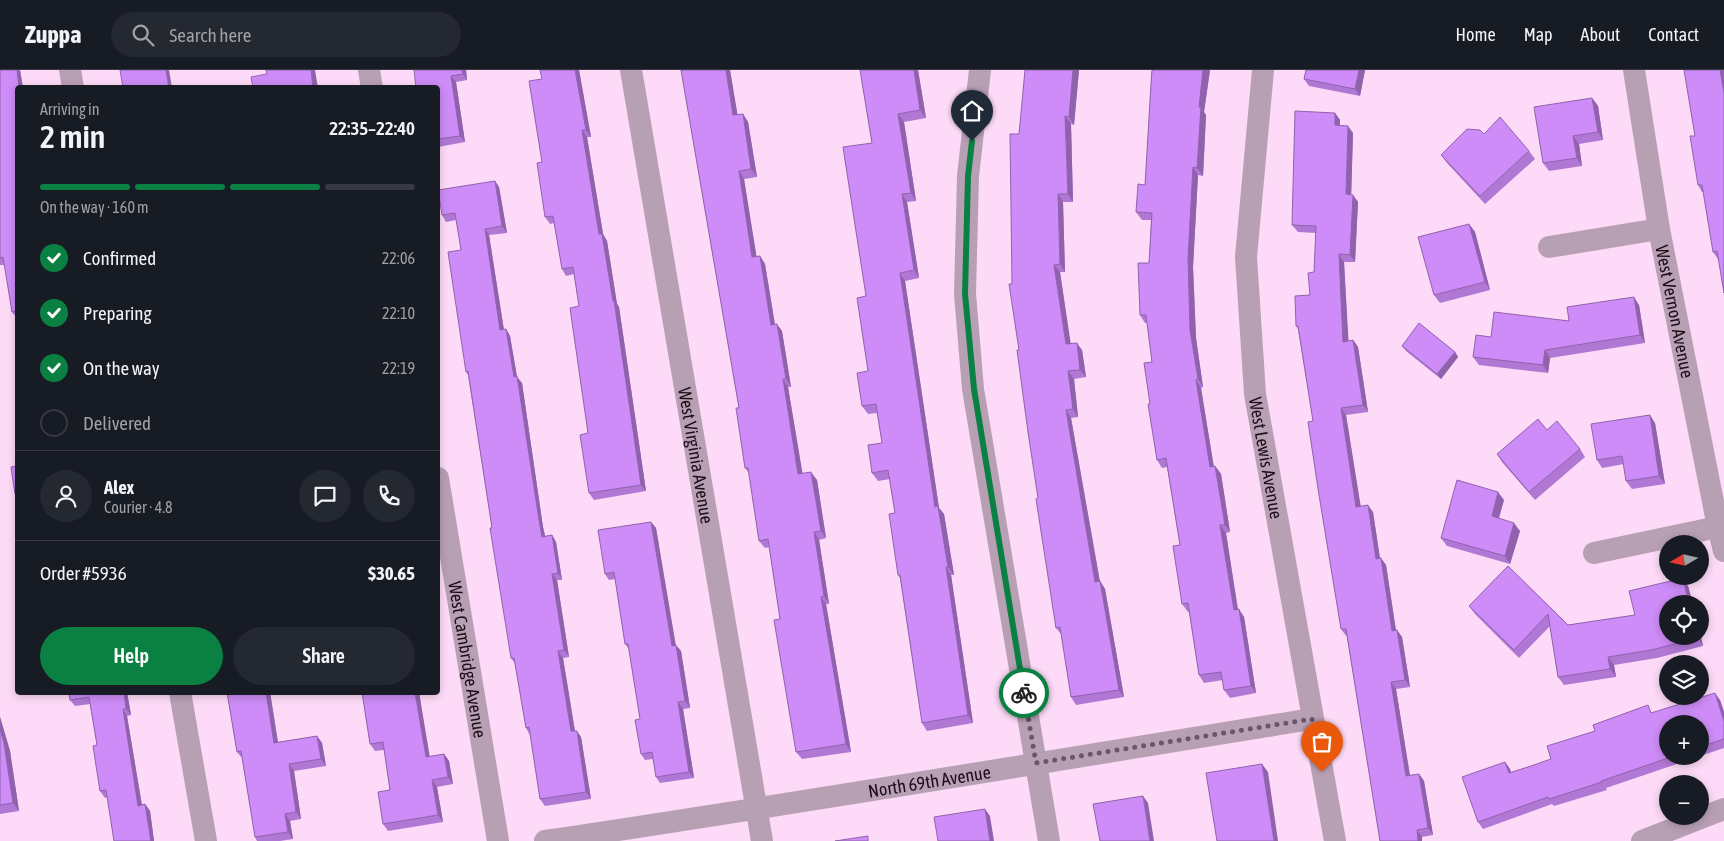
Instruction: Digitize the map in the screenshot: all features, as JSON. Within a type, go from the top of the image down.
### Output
[{"type":"street","points":[[70,70],[72,85]]},
{"type":"street","points":[[369,70],[372,85]]},
{"type":"street","name":"West Virginia Avenue","points":[[631,70],[762,841]]},
{"type":"street","points":[[980,70],[968,176],[965,294],[974,389],[1049,841]]},
{"type":"street","name":"West Lewis Avenue","points":[[1263,70],[1246,257],[1255,394],[1335,841]]},
{"type":"street","name":"West Vernon Avenue","points":[[1634,70],[1659,229],[1724,551]]},
{"type":"street","points":[[1549,247],[1659,229]]},
{"type":"street","name":"West Cambridge Avenue","points":[[440,490],[498,841]]},
{"type":"street","points":[[1594,553],[1718,527]]},
{"type":"street","points":[[181,695],[206,841]]},
{"type":"street","name":"North 69th Avenue","points":[[545,841],[757,810],[1312,719]]},
{"type":"street","points":[[1642,841],[1724,809]]},
{"type":"building","points":[[0,70],[17,70],[19,85],[15,85],[15,312],[12,312],[3,257],[0,258]]},
{"type":"building","points":[[120,70],[166,70],[168,85],[122,85]]},
{"type":"building","points":[[266,70],[311,70],[313,85],[252,85],[251,77],[267,74]]},
{"type":"building","points":[[414,70],[462,70],[463,74],[451,76],[460,136],[440,139],[440,85],[416,85]]},
{"type":"building","points":[[540,70],[575,70],[586,130],[582,130],[599,234],[602,234],[614,300],[641,485],[589,493],[580,435],[588,433],[570,308],[579,306],[573,267],[562,269],[553,216],[545,217],[537,163],[542,162],[529,81],[542,79]]},
{"type":"building","points":[[681,70],[726,70],[733,115],[743,114],[751,169],[739,171],[752,257],[760,256],[771,325],[777,324],[786,379],[783,379],[798,474],[811,472],[821,531],[814,532],[824,596],[821,597],[846,744],[796,752],[774,620],[780,619],[768,539],[759,541],[748,468],[745,468],[736,408],[739,408]]},
{"type":"building","points":[[860,70],[914,70],[920,110],[898,114],[911,193],[902,194],[914,270],[900,273],[935,507],[938,506],[948,567],[946,567],[968,715],[922,723],[889,514],[895,513],[888,470],[872,473],[868,445],[882,443],[876,404],[862,406],[857,373],[868,371],[857,298],[866,296],[843,147],[872,143]]},
{"type":"building","points":[[1025,70],[1073,70],[1069,117],[1065,116],[1068,194],[1058,194],[1060,264],[1054,265],[1066,344],[1077,343],[1080,370],[1068,371],[1073,409],[1066,410],[1095,582],[1100,581],[1119,690],[1071,697],[1060,627],[1056,628],[1036,499],[1038,498],[1009,284],[1012,284],[1010,134],[1019,134]]},
{"type":"building","points":[[1152,70],[1203,70],[1199,107],[1201,107],[1197,168],[1193,167],[1188,259],[1190,330],[1210,467],[1215,466],[1225,525],[1220,525],[1234,610],[1239,609],[1251,686],[1224,690],[1221,672],[1199,675],[1188,603],[1182,604],[1173,546],[1180,545],[1166,458],[1157,460],[1148,404],[1150,404],[1144,363],[1152,362],[1146,315],[1140,315],[1138,263],[1149,263],[1152,213],[1136,212],[1138,184],[1145,185]]},
{"type":"building","points":[[1306,70],[1359,70],[1355,89],[1304,79]]},
{"type":"building","points":[[1684,70],[1720,70],[1724,93],[1724,293],[1717,251],[1713,252],[1702,185],[1698,185],[1690,136],[1695,136]]},
{"type":"building","points":[[1592,98],[1598,132],[1573,136],[1577,158],[1543,163],[1534,107]]},
{"type":"building","points":[[1295,111],[1335,113],[1335,125],[1348,126],[1346,194],[1353,195],[1350,255],[1339,254],[1343,342],[1353,340],[1363,405],[1341,408],[1356,507],[1368,505],[1376,559],[1381,558],[1392,631],[1397,630],[1405,680],[1391,682],[1406,776],[1419,774],[1428,828],[1417,830],[1418,841],[1380,841],[1346,629],[1341,629],[1308,422],[1313,421],[1298,326],[1296,326],[1295,296],[1310,295],[1308,273],[1314,272],[1316,226],[1292,225]]},
{"type":"building","points":[[1500,117],[1529,151],[1480,196],[1441,155],[1467,129],[1480,130],[1484,134]]},
{"type":"building","points":[[495,181],[502,226],[485,229],[500,330],[506,329],[514,377],[517,376],[542,537],[552,535],[558,573],[552,574],[564,650],[558,651],[571,731],[577,731],[586,792],[540,799],[529,727],[526,728],[514,658],[511,658],[490,528],[492,528],[468,371],[466,372],[448,252],[461,250],[455,213],[442,215],[440,190]]},
{"type":"building","points":[[1469,224],[1485,282],[1434,295],[1418,237]]},
{"type":"building","points":[[1634,297],[1640,335],[1545,350],[1543,365],[1473,357],[1476,335],[1491,337],[1494,312],[1569,321],[1567,307]]},
{"type":"building","points":[[1419,323],[1455,352],[1437,374],[1402,346]]},
{"type":"building","points":[[1650,415],[1659,476],[1626,481],[1622,456],[1597,460],[1591,424]]},
{"type":"building","points":[[1538,419],[1547,430],[1557,421],[1580,449],[1529,492],[1497,454]]},
{"type":"building","points":[[15,466],[15,494],[11,467]]},
{"type":"building","points":[[1457,480],[1498,492],[1492,516],[1514,523],[1505,556],[1441,538]]},
{"type":"building","points":[[651,522],[672,646],[676,645],[685,701],[678,702],[689,772],[656,777],[652,752],[641,754],[635,720],[640,719],[628,644],[625,644],[614,572],[605,574],[598,530]]},
{"type":"building","points":[[1508,566],[1568,625],[1635,615],[1629,591],[1659,584],[1685,585],[1687,595],[1659,595],[1659,645],[1671,645],[1608,657],[1610,669],[1558,677],[1548,614],[1514,650],[1469,606]]},
{"type":"building","points":[[1715,693],[1724,721],[1724,739],[1709,744],[1709,715],[1659,715],[1659,761],[1602,782],[1549,799],[1548,797],[1478,822],[1462,777],[1505,762],[1509,773],[1531,766],[1551,759],[1547,746],[1595,731],[1593,725],[1648,705],[1651,713],[1677,705],[1709,705],[1709,695]]},
{"type":"building","points":[[69,695],[124,695],[126,709],[123,709],[138,806],[145,804],[151,841],[114,841],[106,790],[100,791],[93,746],[97,745],[89,697],[70,700]]},
{"type":"building","points":[[228,695],[266,695],[274,743],[317,736],[321,759],[289,764],[296,812],[285,814],[288,832],[255,837],[241,751],[237,752]]},
{"type":"building","points":[[362,695],[416,695],[426,757],[444,754],[448,777],[432,780],[438,815],[383,824],[378,792],[390,790],[383,742],[370,744]]},
{"type":"building","points":[[0,729],[4,743],[13,803],[0,805]]},
{"type":"building","points":[[1262,764],[1274,841],[1217,841],[1206,773]]},
{"type":"building","points":[[1143,796],[1150,841],[1100,841],[1093,804]]},
{"type":"building","points":[[985,809],[990,841],[938,841],[934,817]]},
{"type":"building","points":[[868,836],[868,841],[835,841]]},
{"type":"way so far","points":[[1024,693],[1036,763],[1312,719],[1322,772]]},
{"type":"route","points":[[972,141],[968,176],[965,294],[974,389],[1024,693]]}]
